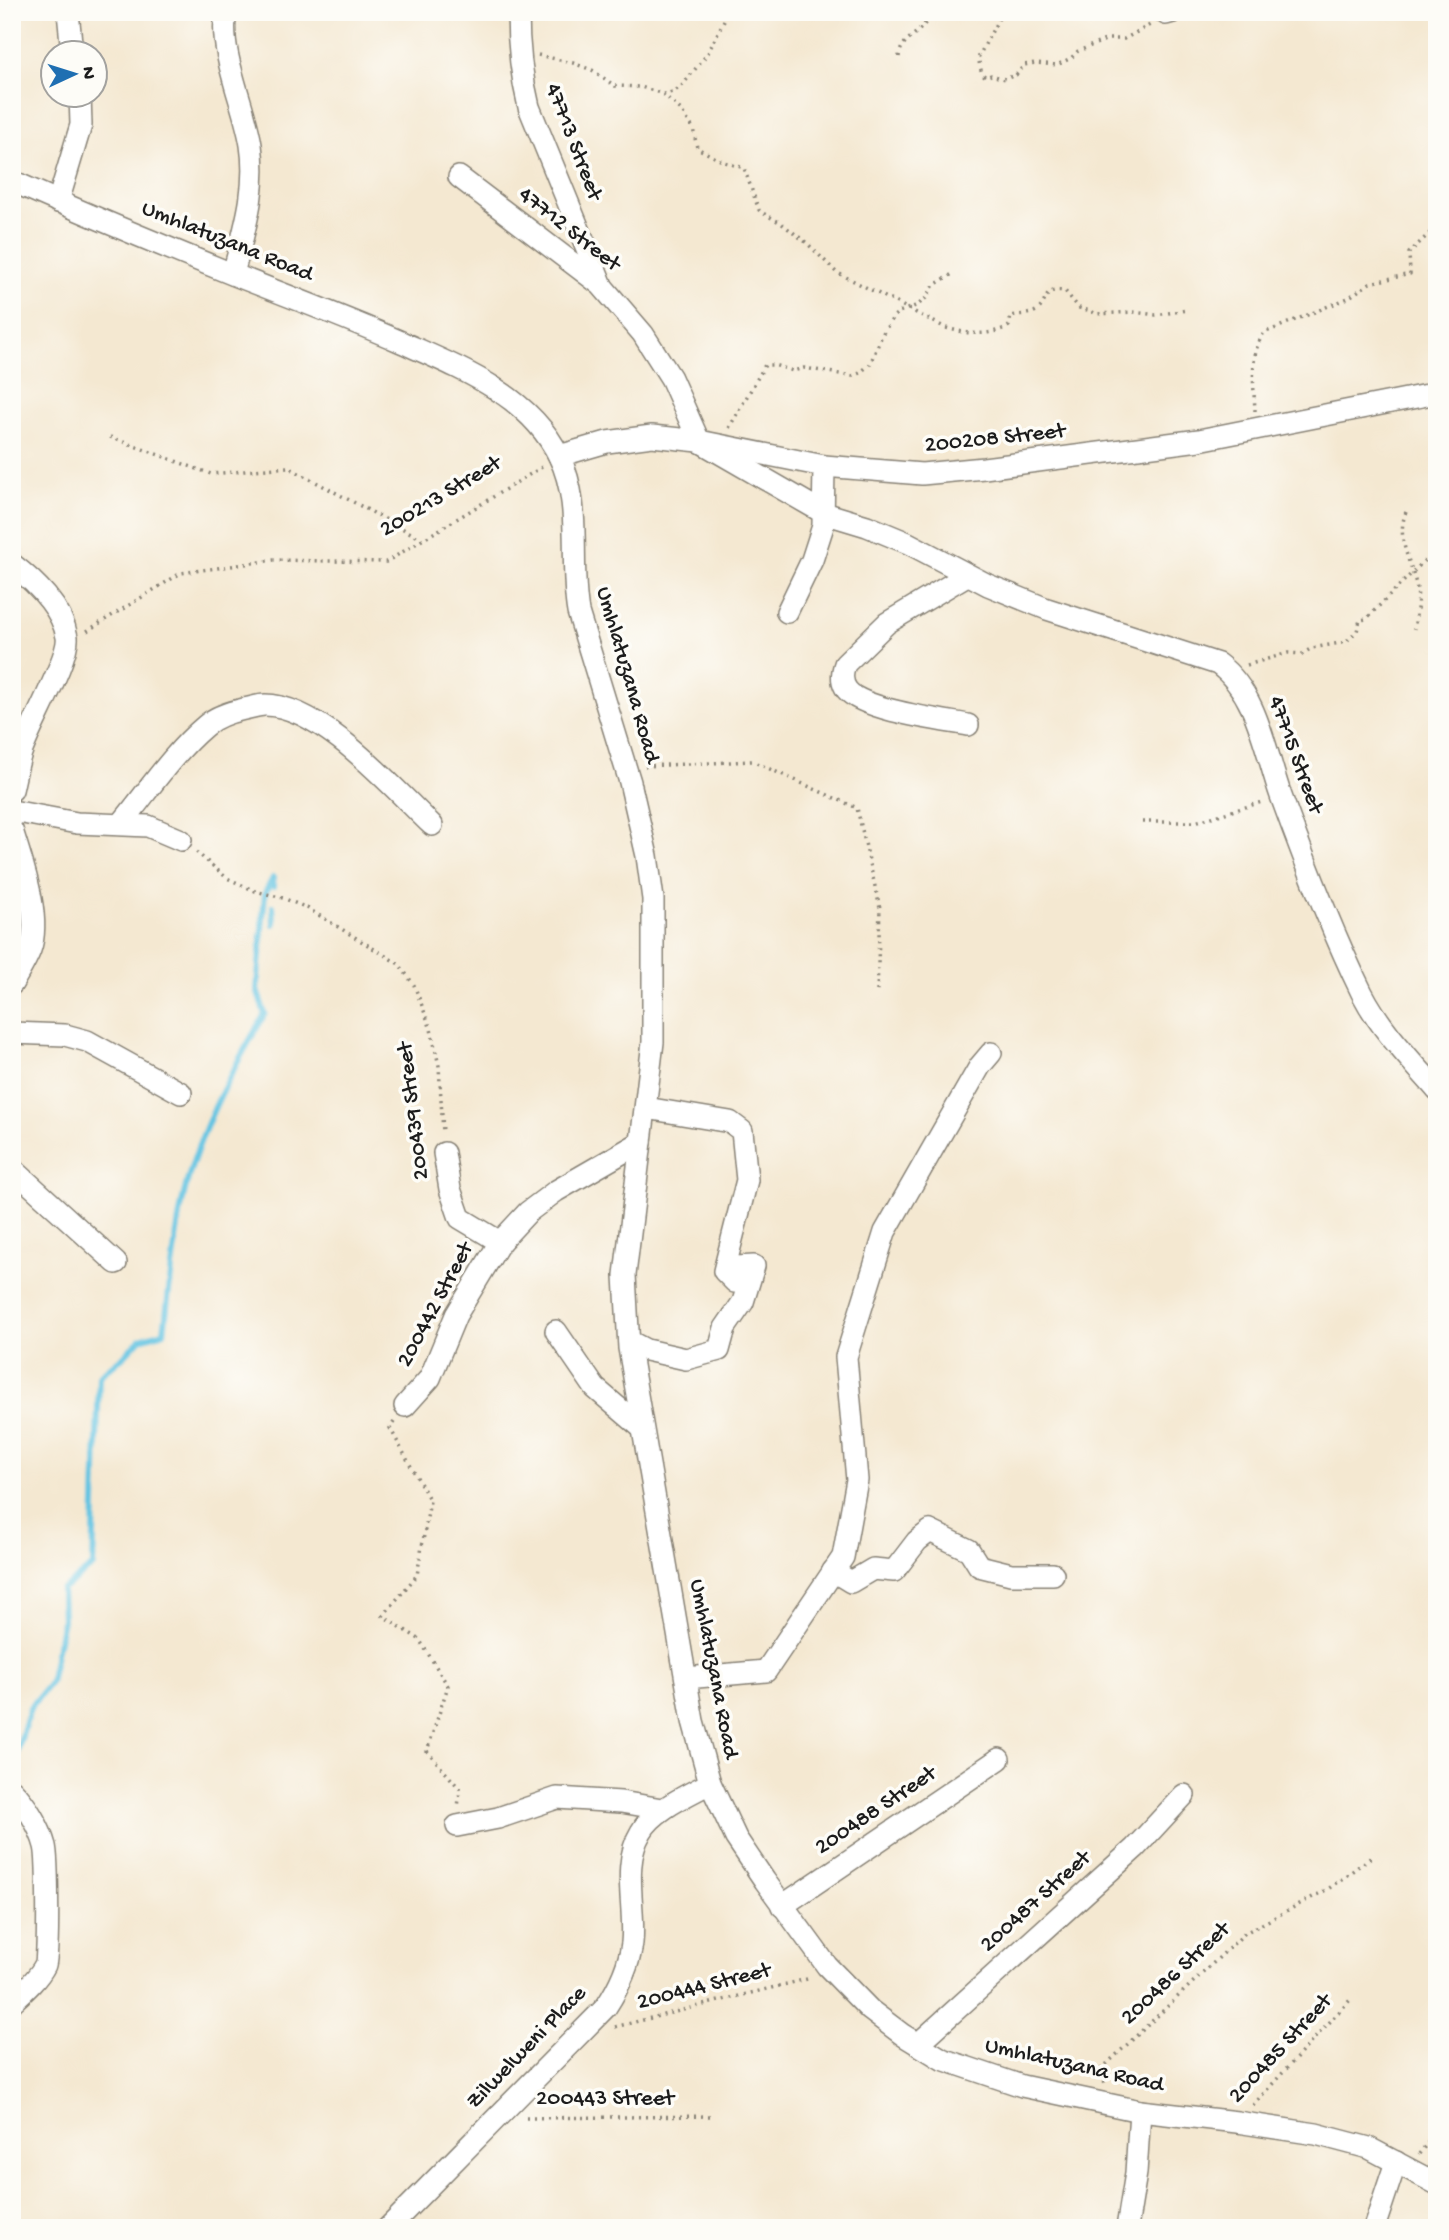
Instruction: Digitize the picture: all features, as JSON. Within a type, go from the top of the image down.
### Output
[{"type":"street","points":[[68,12],[71,38]]},
{"type":"street","points":[[226,12],[224,23],[227,49],[246,122],[253,165],[251,206],[233,274]]},
{"type":"street","name":"47713 Street","points":[[518,12],[518,53],[529,107],[601,285]]},
{"type":"street","points":[[58,202],[81,125],[80,108]]},
{"type":"street","name":"47712 Street","points":[[459,177],[601,285],[643,334],[709,443]]},
{"type":"street","name":"Umhlatuzana Road","points":[[12,181],[233,274],[334,312],[461,369],[522,409],[546,433],[559,456],[574,511],[574,587],[578,612],[625,767],[647,856],[653,899],[653,1041],[625,1275],[629,1341],[642,1427],[693,1721],[710,1783],[736,1838],[782,1906],[833,1973],[870,2010],[942,2059],[1012,2083],[1140,2111],[1325,2136],[1369,2148],[1437,2184]]},
{"type":"street","name":"200208 Street","points":[[559,456],[607,442],[652,436],[709,443],[824,466],[922,474],[1172,443],[1437,393]]},
{"type":"street","points":[[709,443],[824,513],[867,526],[908,543],[988,586],[1047,609],[1218,664],[1229,672]]},
{"type":"street","points":[[787,612],[812,560],[823,526],[824,466]]},
{"type":"street","points":[[12,565],[27,576],[57,611],[68,639],[59,668],[17,751],[12,790]]},
{"type":"street","points":[[967,575],[887,622],[845,664],[842,672],[847,690],[855,697],[899,713],[968,725]]},
{"type":"street","name":"47715 Street","points":[[1229,672],[1249,701],[1281,796],[1363,994],[1391,1038],[1437,1090]]},
{"type":"street","points":[[121,824],[181,750],[206,724],[230,712],[265,705],[293,710],[322,725],[365,760],[432,825]]},
{"type":"street","points":[[12,811],[77,822],[148,826],[181,840]]},
{"type":"street","points":[[12,830],[19,876],[33,913],[31,948],[12,984]]},
{"type":"street","points":[[12,1033],[65,1035],[87,1041],[181,1093]]},
{"type":"street","points":[[686,1678],[766,1671],[843,1556],[857,1480],[846,1357],[885,1232],[980,1066],[991,1054]]},
{"type":"street","points":[[629,1341],[646,1350],[686,1359],[719,1350],[725,1328],[743,1302],[754,1266],[737,1266],[735,1282],[724,1270],[747,1180],[742,1131],[730,1122],[646,1108]]},
{"type":"street","name":"200442 Street","points":[[405,1406],[430,1378],[456,1315],[500,1242],[528,1212],[556,1191],[641,1142]]},
{"type":"street","name":"200439 Street","points":[[444,1153],[450,1189],[460,1218],[500,1242]]},
{"type":"street","points":[[12,1168],[116,1263]]},
{"type":"street","points":[[556,1331],[595,1388],[642,1427]]},
{"type":"street","points":[[833,1571],[851,1581],[873,1569],[894,1571],[917,1541],[930,1531],[969,1550],[979,1566],[1011,1574],[1053,1574]]},
{"type":"street","name":"200488 Street","points":[[782,1906],[999,1759]]},
{"type":"street","name":"Zilwelweni Place","points":[[388,2228],[606,2007],[620,1986],[628,1966],[632,1941],[631,1867],[635,1845],[642,1830],[662,1809],[710,1783]]},
{"type":"street","points":[[12,1790],[30,1814],[46,1847],[47,1920],[46,1964],[12,2002]]},
{"type":"street","name":"200487 Street","points":[[918,2044],[1135,1848],[1185,1795]]},
{"type":"street","points":[[457,1826],[498,1818],[557,1798],[621,1802],[662,1809]]},
{"type":"street","points":[[1128,2228],[1136,2173],[1140,2111]]},
{"type":"street","points":[[1374,2228],[1401,2165]]},
{"type":"path","points":[[663,94],[681,87],[708,52],[727,12]]},
{"type":"path","points":[[899,57],[903,44],[936,12]]},
{"type":"path","points":[[1002,12],[978,58],[978,65],[984,76],[1005,79],[1016,75],[1024,65],[1057,65],[1078,51],[1108,40],[1124,39],[1170,13]]},
{"type":"path","points":[[518,53],[573,63],[592,70],[615,86],[641,87],[663,94],[681,110],[693,128],[697,148],[724,162],[744,168],[758,210],[807,243],[835,271],[946,328],[976,333],[998,332],[1009,326],[1011,316],[1035,312],[1053,291],[1065,291],[1079,308],[1096,314],[1134,312],[1156,315],[1187,310]]},
{"type":"path","points":[[1255,429],[1253,378],[1256,350],[1264,333],[1348,299],[1370,284],[1410,274],[1409,253],[1437,226]]},
{"type":"path","points":[[709,443],[765,365],[793,371],[804,368],[852,376],[860,373],[870,364],[883,333],[894,316],[918,305],[934,285],[954,272]]},
{"type":"path","points":[[110,437],[211,474],[288,467],[422,539]]},
{"type":"path","name":"200213 Street","points":[[68,639],[77,639],[181,573],[274,560],[386,562],[559,456]]},
{"type":"path","points":[[1406,512],[1401,531],[1417,589],[1414,629]]},
{"type":"path","points":[[1229,672],[1279,656],[1302,654],[1312,648],[1346,642],[1357,631],[1360,620],[1366,619],[1437,548]]},
{"type":"path","points":[[625,767],[752,761],[857,808],[880,908],[877,992]]},
{"type":"path","points":[[1142,822],[1195,822],[1281,796]]},
{"type":"path","name":"200439 Street","points":[[181,840],[227,878],[255,891],[307,908],[399,964],[414,985],[431,1029],[439,1066],[444,1153]]},
{"type":"path","points":[[405,1406],[390,1428],[430,1501],[417,1575],[383,1616],[419,1639],[448,1686],[427,1751],[460,1789],[457,1826]]},
{"type":"path","name":"200486 Street","points":[[1113,2089],[1095,2075],[1245,1933],[1328,1889],[1374,1855]]},
{"type":"path","name":"200444 Street","points":[[614,2027],[833,1973]]},
{"type":"path","name":"200485 Street","points":[[1237,2122],[1351,1999]]},
{"type":"path","name":"200443 Street","points":[[496,2118],[714,2116]]},
{"type":"path","points":[[1401,2165],[1437,2132]]},
{"type":"waterway","points":[[12,1756],[17,1753],[30,1708],[50,1683],[63,1620],[62,1590],[93,1566],[99,1376],[140,1339],[164,1332],[177,1228],[190,1170],[218,1101],[265,1014],[257,990],[265,893],[273,878],[273,886]]},
{"type":"waterway","points":[[273,906],[274,924]]}]
